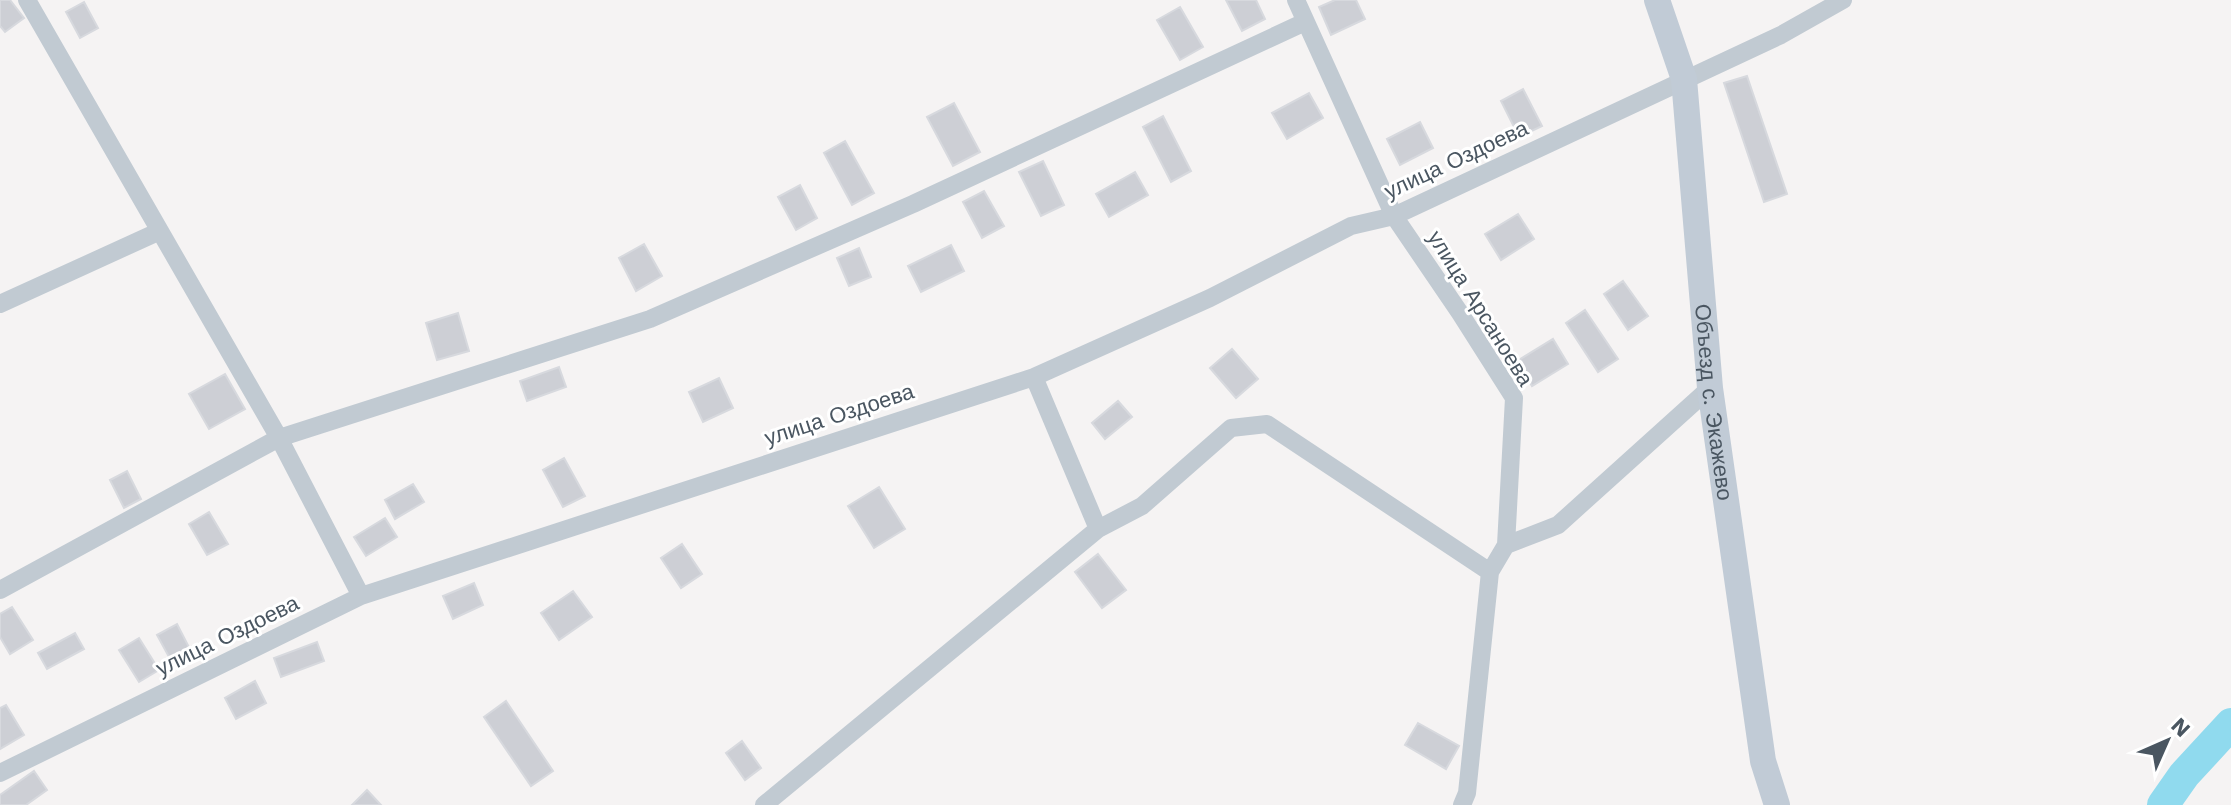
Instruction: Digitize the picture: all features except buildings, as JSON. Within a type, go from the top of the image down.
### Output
[{"type":"main road","name":"Объезд с. Экажево","points":[[1657,0],[1684,79],[1710,388],[1763,761],[1777,805]]},
{"type":"street","points":[[27,0],[279,438],[361,596]]},
{"type":"street","name":"улица Арсаноева","points":[[1296,0],[1394,216],[1514,398],[1506,545],[1490,572],[1467,793],[1462,805]]},
{"type":"street","name":"улица Оздоева","points":[[0,773],[361,596],[1034,377],[1210,298],[1351,226],[1394,216],[1781,35],[1843,0]]},
{"type":"street","points":[[0,590],[279,438],[650,319],[913,204],[1305,22]]},
{"type":"street","points":[[0,304],[160,231]]},
{"type":"street","points":[[1034,377],[1098,529]]},
{"type":"street","points":[[1506,545],[1558,525],[1710,388]]},
{"type":"street","points":[[764,805],[1098,529],[1142,506],[1231,428],[1267,424],[1490,572]]},
{"type":"waterway","points":[[2163,805],[2184,775],[2231,724]]}]
